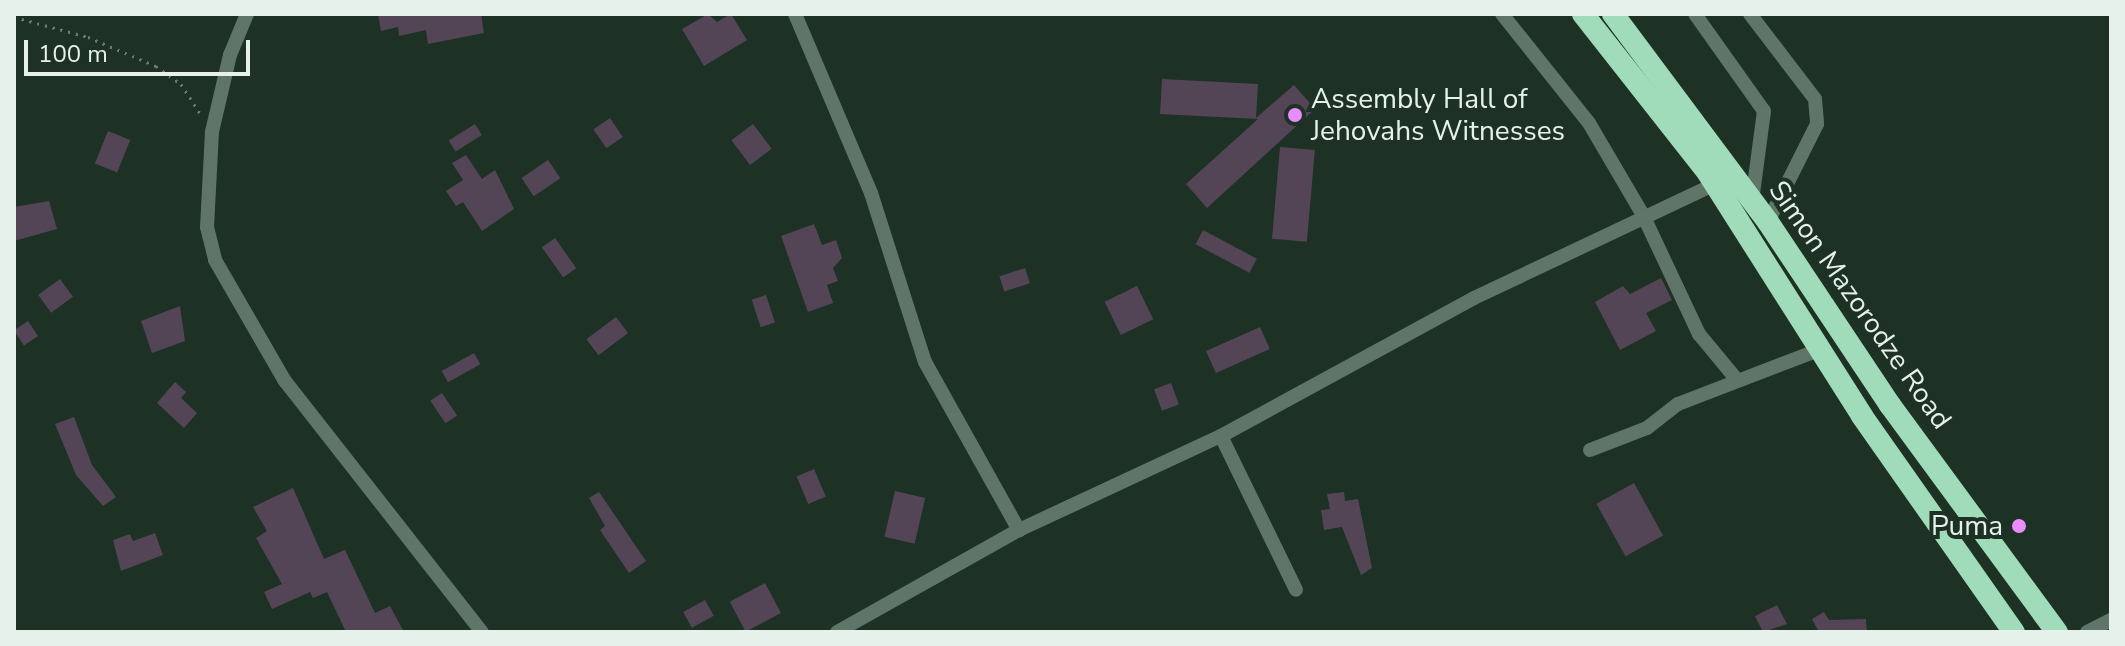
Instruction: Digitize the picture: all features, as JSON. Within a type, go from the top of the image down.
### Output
[{"type":"highway","name":"Simon Mazorodze Road","points":[[1583,14],[1715,184],[1821,349],[2014,632]]},
{"type":"highway","name":"Simon Mazorodze Road","points":[[1613,14],[1768,222],[1890,405],[2057,632]]},
{"type":"street","points":[[247,14],[230,55],[212,132],[207,227],[221,273],[285,381],[482,632]]},
{"type":"street","points":[[795,14],[871,193],[925,362],[1019,530]]},
{"type":"street","points":[[1502,14],[1589,123],[1643,215],[1682,304],[1737,380]]},
{"type":"street","points":[[1695,14],[1764,111],[1752,201]]},
{"type":"street","points":[[1750,14],[1815,99],[1817,124],[1768,222]]},
{"type":"street","points":[[837,632],[1019,530],[1221,436],[1474,298],[1643,215],[1715,184]]},
{"type":"street","points":[[1590,450],[1647,428],[1678,404],[1821,349]]},
{"type":"street","points":[[1221,436],[1296,590]]},
{"type":"street","points":[[2087,632],[2109,625]]},
{"type":"path","points":[[14,17],[88,37],[169,74],[212,132]]},
{"type":"building","points":[[378,14],[481,14],[484,33],[428,44],[426,30],[399,36],[398,27],[381,31]]},
{"type":"building","points":[[708,14],[717,22],[731,14],[747,40],[704,66],[682,29]]},
{"type":"building","points":[[1162,79],[1258,84],[1256,118],[1294,85],[1315,109],[1207,208],[1186,184],[1258,119],[1160,114]]},
{"type":"building","points":[[610,118],[623,137],[606,148],[593,129]]},
{"type":"building","points":[[475,124],[482,135],[456,151],[449,140]]},
{"type":"building","points":[[753,124],[772,149],[750,165],[731,140]]},
{"type":"building","points":[[108,131],[130,140],[117,172],[95,163]]},
{"type":"building","points":[[1280,147],[1315,150],[1307,242],[1272,239]]},
{"type":"building","points":[[466,155],[482,179],[495,170],[514,209],[482,231],[463,202],[456,206],[446,191],[463,180],[452,163]]},
{"type":"building","points":[[548,160],[560,178],[534,196],[521,178]]},
{"type":"building","points":[[49,201],[57,229],[14,241],[14,207]]},
{"type":"building","points":[[814,224],[822,245],[836,240],[842,258],[833,268],[838,281],[827,285],[833,303],[808,312],[781,236]]},
{"type":"building","points":[[1203,230],[1257,259],[1249,273],[1195,244]]},
{"type":"building","points":[[555,238],[576,268],[563,277],[542,247]]},
{"type":"building","points":[[1025,268],[1030,283],[1004,292],[999,276]]},
{"type":"building","points":[[1661,278],[1672,300],[1646,313],[1656,331],[1620,350],[1595,302],[1623,286],[1630,294]]},
{"type":"building","points":[[60,279],[73,297],[51,313],[38,295]]},
{"type":"building","points":[[1137,286],[1153,319],[1121,335],[1105,302]]},
{"type":"building","points":[[766,295],[775,323],[761,327],[752,300]]},
{"type":"building","points":[[180,306],[185,341],[152,353],[141,321]]},
{"type":"building","points":[[616,317],[628,333],[598,355],[586,339]]},
{"type":"building","points":[[28,321],[38,336],[24,345],[14,330]]},
{"type":"building","points":[[1260,327],[1270,349],[1216,373],[1206,351]]},
{"type":"building","points":[[474,353],[480,364],[448,382],[442,371]]},
{"type":"building","points":[[175,382],[186,392],[181,398],[197,413],[184,428],[157,403]]},
{"type":"building","points":[[1171,383],[1179,405],[1162,411],[1154,389]]},
{"type":"building","points":[[442,393],[457,415],[445,423],[430,401]]},
{"type":"building","points":[[74,417],[92,465],[116,497],[103,506],[76,475],[55,424]]},
{"type":"building","points":[[814,469],[826,497],[808,504],[797,476]]},
{"type":"building","points":[[1634,483],[1663,535],[1625,556],[1596,504]]},
{"type":"building","points":[[293,488],[324,559],[345,550],[375,613],[390,606],[404,632],[346,632],[327,592],[313,598],[310,592],[272,609],[264,592],[282,584],[256,538],[267,531],[253,507]]},
{"type":"building","points":[[895,491],[925,498],[915,544],[884,537]]},
{"type":"building","points":[[599,492],[646,561],[629,573],[600,530],[605,526],[589,498]]},
{"type":"building","points":[[1344,492],[1345,501],[1358,499],[1372,568],[1361,575],[1342,527],[1324,530],[1321,510],[1330,509],[1327,494]]},
{"type":"building","points":[[155,533],[163,555],[121,571],[113,540],[130,534],[133,541]]},
{"type":"building","points":[[765,583],[781,613],[746,632],[730,602]]},
{"type":"building","points":[[705,600],[714,616],[692,628],[683,612]]},
{"type":"building","points":[[1777,605],[1787,624],[1763,632],[1755,616]]},
{"type":"building","points":[[1824,612],[1829,620],[1866,619],[1867,632],[1819,632],[1812,619]]},
{"type":"place","name":"Assembly Hall of Jehovahs Witnesses","points":[[1295,115]]},
{"type":"place","name":"Puma","points":[[2019,526]]}]
